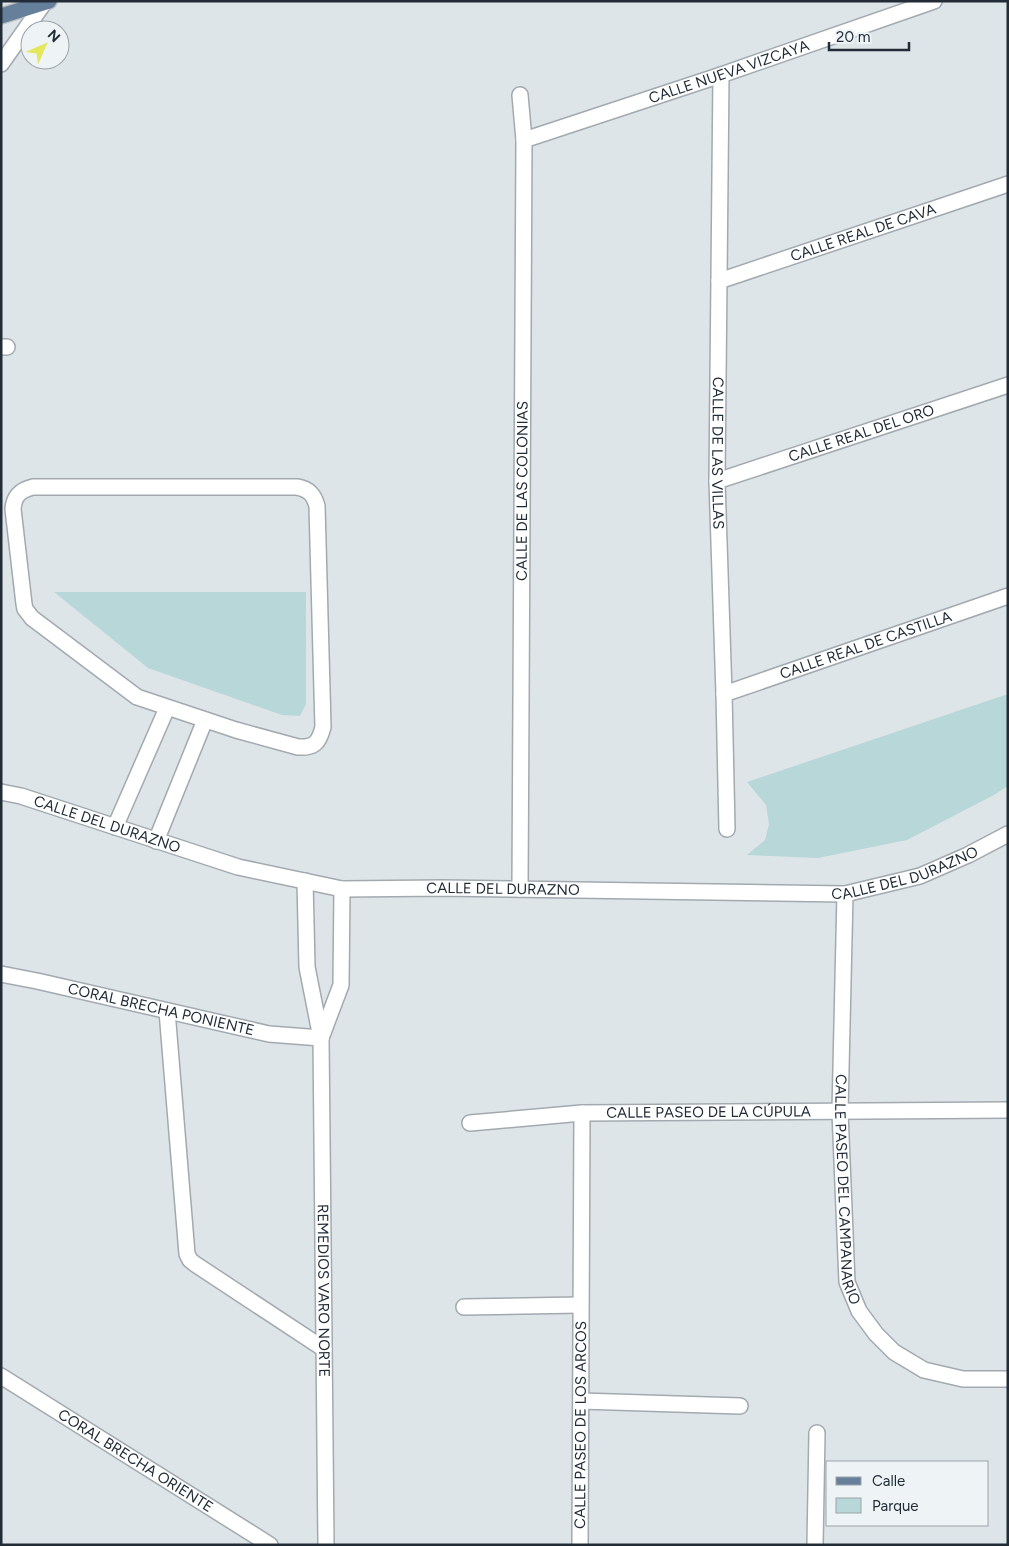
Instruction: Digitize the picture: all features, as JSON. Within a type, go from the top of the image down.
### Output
[{"type":"main road","points":[[1,16],[47,2]]},
{"type":"street","name":"CALLE NUEVA VIZCAYA","points":[[524,140],[721,75],[934,1]]},
{"type":"street","points":[[1,64],[47,2]]},
{"type":"street","name":"CALLE DE LAS VILLAS","points":[[721,75],[717,481],[727,829]]},
{"type":"street","name":"CALLE DE LAS COLONIAS","points":[[520,95],[524,140],[520,889]]},
{"type":"street","name":"CALLE REAL DE CAVA","points":[[719,281],[1008,184]]},
{"type":"street","name":"CALLE REAL DEL ORO","points":[[717,481],[1008,384]]},
{"type":"street","points":[[33,487],[297,487],[311,492],[317,506],[323,727],[321,736],[315,744],[307,747],[298,746],[167,708],[137,698],[28,614],[24,604],[13,509],[14,501],[24,489],[33,487]]},
{"type":"street","name":"CALLE REAL DE CASTILLA","points":[[724,694],[1008,596]]},
{"type":"street","points":[[115,828],[167,708]]},
{"type":"street","points":[[156,841],[205,720]]},
{"type":"street","name":"CALLE DEL DURAZNO","points":[[1,792],[21,796],[238,867],[342,889],[520,889],[845,894],[920,876],[968,856],[1008,834]]},
{"type":"street","name":"REMEDIOS VARO NORTE","points":[[304,882],[307,967],[321,1038],[326,1545]]},
{"type":"street","name":"REMEDIOS VARO NORTE","points":[[321,1038],[341,985],[342,889]]},
{"type":"street","name":"CALLE PASEO DEL CAMPANARIO","points":[[845,894],[840,1112],[848,1282],[859,1312],[876,1334],[894,1352],[924,1370],[963,1379],[1008,1379]]},
{"type":"street","name":"CORAL BRECHA PONIENTE","points":[[1,974],[269,1034],[321,1038]]},
{"type":"street","points":[[167,1011],[187,1254],[195,1264],[324,1349]]},
{"type":"street","name":"CALLE PASEO DE LA CÚPULA","points":[[470,1122],[582,1113],[1008,1110]]},
{"type":"street","name":"CALLE PASEO DE LOS ARCOS","points":[[580,1545],[582,1113]]},
{"type":"street","name":"CALLE PASEO DE LOS ARCOS","points":[[464,1307],[580,1305]]},
{"type":"street","name":"CORAL BRECHA ORIENTE","points":[[1,1376],[270,1545]]},
{"type":"street","points":[[581,1401],[740,1406]]},
{"type":"street","points":[[815,1545],[816,1433]]},
{"type":"green space","points":[[54,592],[306,592],[306,704],[300,716],[282,715],[148,668]]},
{"type":"green space","points":[[1008,694],[1008,786],[992,796],[907,840],[818,858],[747,855],[765,840],[769,824],[766,805],[747,782]]}]
